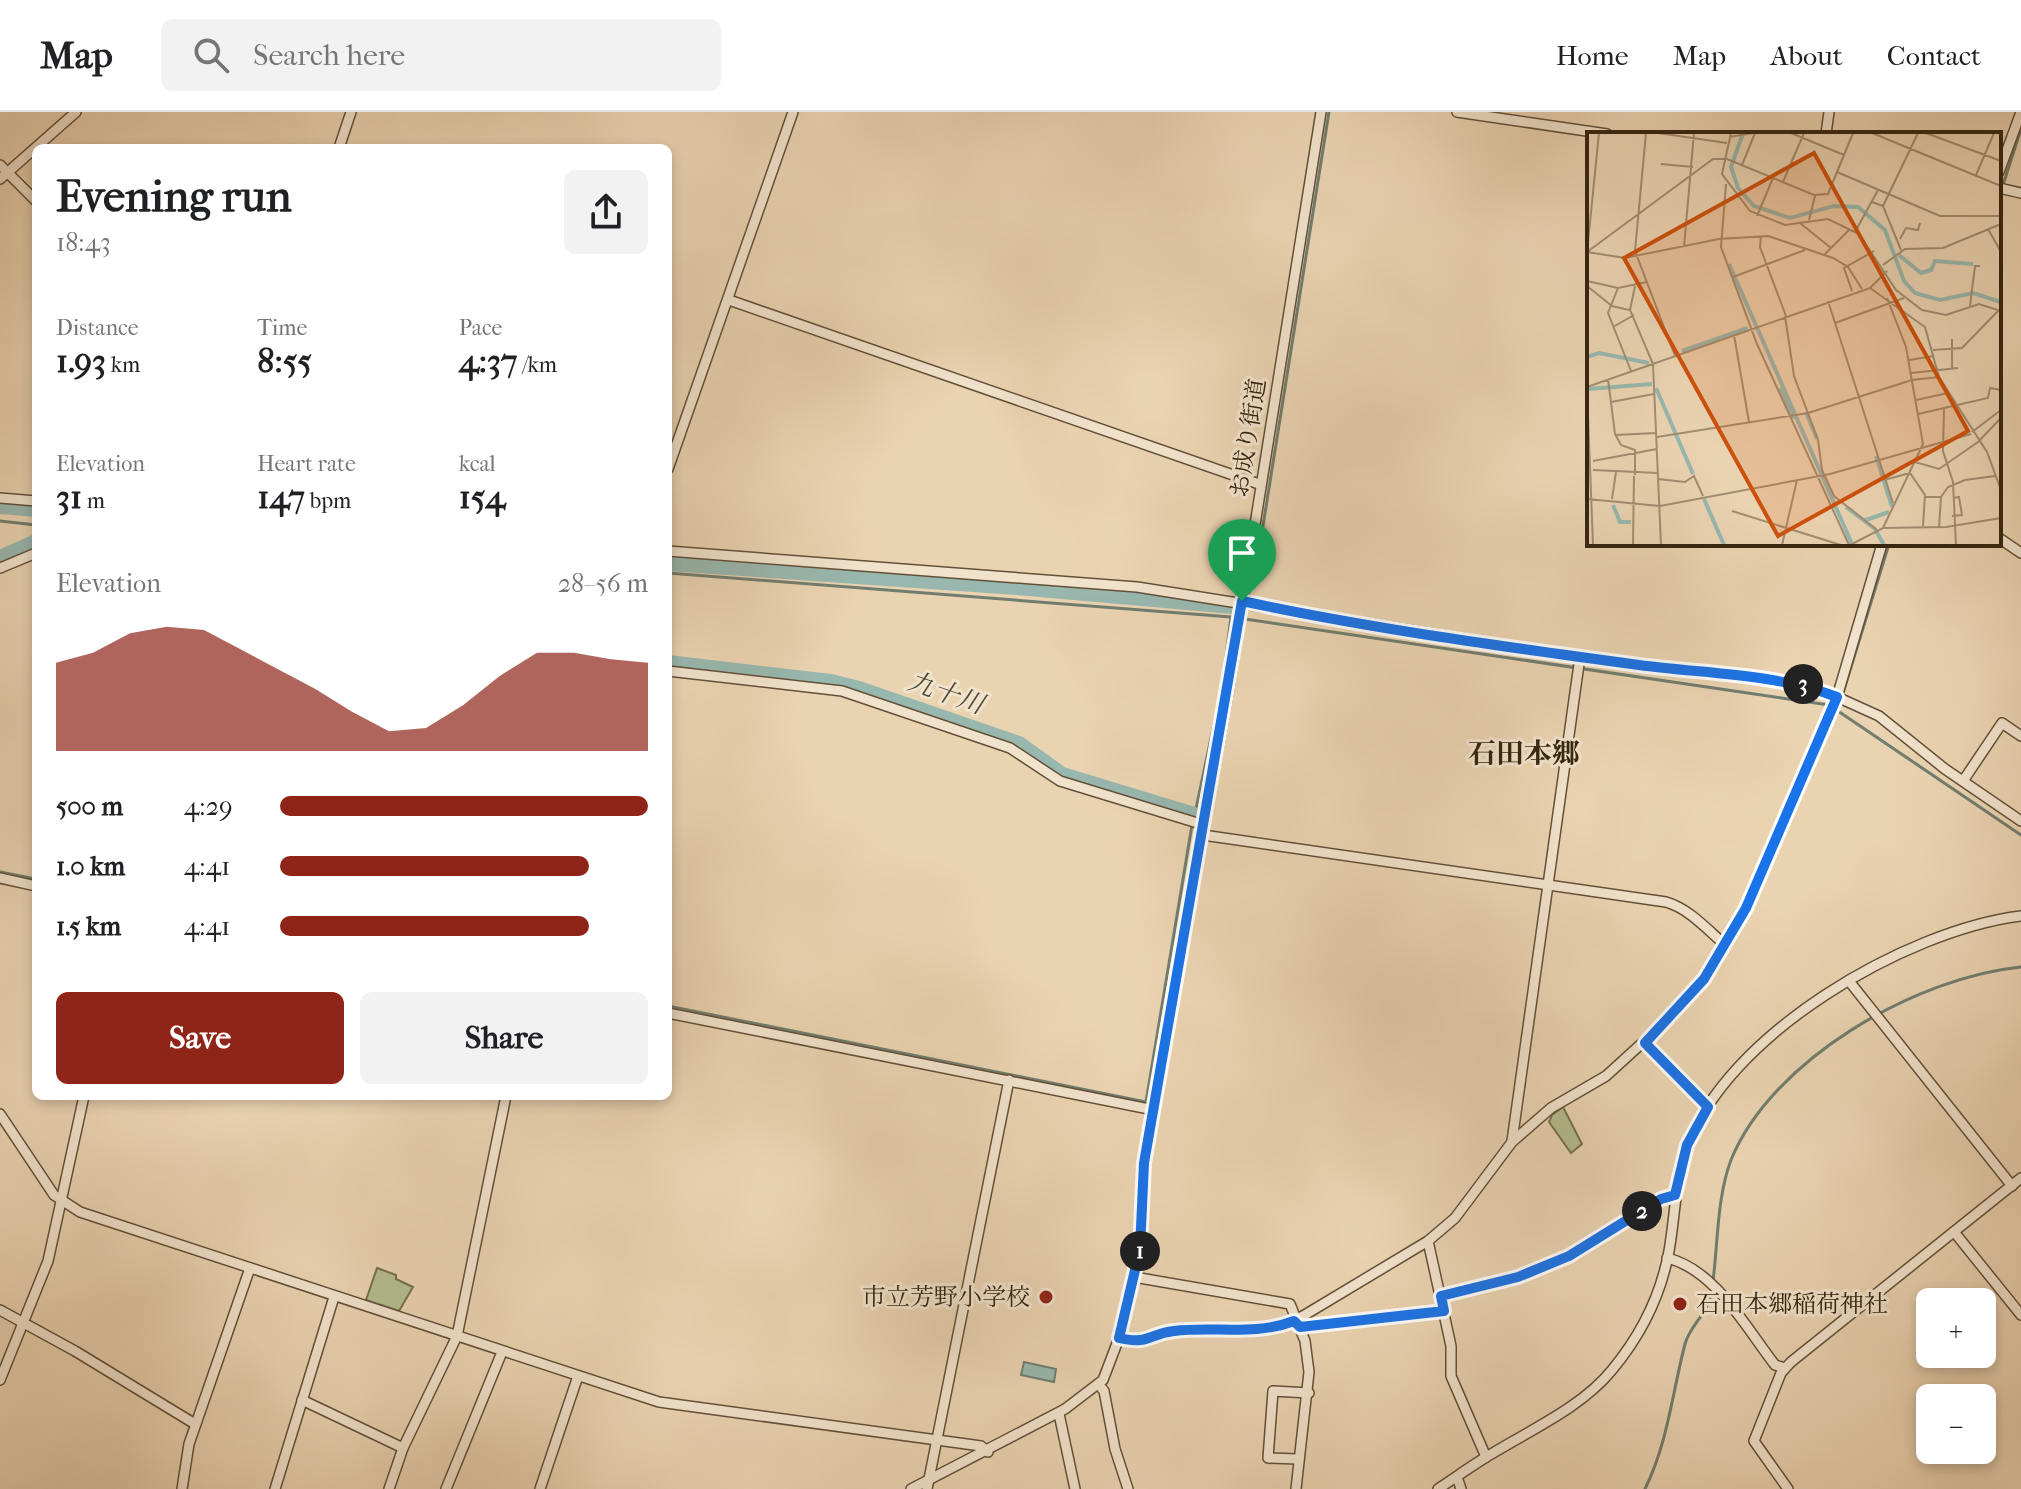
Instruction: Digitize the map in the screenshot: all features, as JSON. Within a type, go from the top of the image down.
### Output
[{"type":"street","points":[[37,144],[76,112]]},
{"type":"street","points":[[340,144],[351,112]]},
{"type":"street","points":[[672,458],[793,112]]},
{"type":"street","name":"お成り街道","points":[[1099,1385],[1119,1338],[1140,1249],[1144,1163],[1204,830],[1321,112]]},
{"type":"street","points":[[1457,112],[1593,132]]},
{"type":"street","points":[[1826,132],[1829,112]]},
{"type":"street","points":[[2001,167],[2021,112]]},
{"type":"street","points":[[32,148],[2,172],[32,198]]},
{"type":"street","points":[[2001,188],[2021,193]]},
{"type":"street","points":[[729,300],[1259,484]]},
{"type":"street","points":[[0,498],[32,501]]},
{"type":"street","points":[[2001,539],[2021,553]]},
{"type":"street","points":[[1297,1324],[1428,1241],[1476,1194],[1512,1142],[1551,1108],[1606,1076],[1645,1043],[1698,987],[1725,945],[1778,838],[1837,697],[1881,546]]},
{"type":"street","points":[[672,551],[1069,580],[1242,601],[1332,620],[1580,657],[1786,681],[1837,697],[1892,724],[1963,781],[2021,821]]},
{"type":"street","points":[[0,568],[32,555]]},
{"type":"street","points":[[1512,1142],[1580,657]]},
{"type":"street","points":[[672,671],[842,691],[1010,748],[1060,781],[1204,830],[1682,906],[1695,922],[1725,945]]},
{"type":"street","points":[[1963,781],[2002,723],[2021,736]]},
{"type":"street","points":[[0,878],[32,885]]},
{"type":"street","points":[[1438,1489],[1585,1396],[1612,1370],[1653,1306],[1667,1258],[1675,1195],[1687,1145],[1708,1107],[1778,1027],[1849,981],[1935,939],[1969,927],[2021,916]]},
{"type":"street","points":[[1849,981],[2012,1186]]},
{"type":"street","points":[[672,1014],[1154,1110]]},
{"type":"street","points":[[1645,1043],[1708,1107]]},
{"type":"street","points":[[928,1485],[1009,1080]]},
{"type":"street","points":[[0,1380],[48,1261],[83,1100]]},
{"type":"street","points":[[389,1489],[403,1448],[457,1336],[505,1100]]},
{"type":"street","points":[[0,1114],[54,1195],[80,1212],[671,1405],[936,1439],[981,1446],[988,1452]]},
{"type":"street","points":[[1788,1489],[1754,1441],[1785,1368],[2021,1178]]},
{"type":"street","points":[[1441,1296],[1518,1277],[1569,1256],[1661,1199],[1675,1195]]},
{"type":"street","points":[[1955,1233],[2021,1315]]},
{"type":"street","points":[[1428,1241],[1451,1346],[1451,1376],[1486,1457]]},
{"type":"street","points":[[1667,1258],[1689,1264],[1719,1290],[1775,1365],[1785,1368]]},
{"type":"street","points":[[182,1489],[183,1465],[195,1424],[250,1268]]},
{"type":"street","points":[[1134,1277],[1290,1304],[1305,1341],[1309,1393],[1296,1489]]},
{"type":"street","points":[[275,1489],[334,1297]]},
{"type":"street","points":[[0,1310],[195,1424]]},
{"type":"street","points":[[1119,1338],[1144,1342],[1175,1331],[1237,1331],[1444,1311]]},
{"type":"street","points":[[446,1489],[502,1352]]},
{"type":"street","points":[[540,1489],[578,1376]]},
{"type":"street","points":[[911,1489],[928,1485],[1059,1414],[1099,1385],[1104,1391],[1115,1449],[1128,1489]]},
{"type":"street","points":[[1298,1459],[1268,1458],[1273,1391],[1309,1393]]},
{"type":"street","points":[[302,1400],[403,1448]]},
{"type":"street","points":[[1059,1414],[1075,1489]]},
{"type":"street","points":[[1457,1477],[1461,1489]]},
{"type":"green space","points":[[1563,1107],[1582,1144],[1571,1153],[1549,1122],[1552,1115]]},
{"type":"green space","points":[[377,1268],[396,1275],[396,1279],[413,1287],[399,1311],[366,1300]]},
{"type":"water","points":[[1024,1362],[1056,1369],[1054,1382],[1021,1375]]},
{"type":"waterway","points":[[1249,588],[1254,582],[1329,112]]},
{"type":"waterway","points":[[2003,185],[2021,129]]},
{"type":"waterway","points":[[0,506],[32,509]]},
{"type":"waterway","points":[[0,521],[32,525]]},
{"type":"waterway","name":"九十川","points":[[0,558],[32,544]]},
{"type":"waterway","points":[[1843,693],[1888,546]]},
{"type":"waterway","points":[[672,563],[1017,587],[1233,606]]},
{"type":"waterway","points":[[672,573],[1231,617],[1829,705]]},
{"type":"waterway","points":[[1194,818],[1222,686],[1231,617]]},
{"type":"waterway","name":"九十川","points":[[672,663],[831,682],[859,689],[1019,744],[1062,775],[1194,815]]},
{"type":"waterway","points":[[1789,822],[1840,700]]},
{"type":"waterway","points":[[1835,709],[2021,835]]},
{"type":"waterway","points":[[672,1007],[1146,1102],[1192,825]]},
{"type":"waterway","points":[[0,872],[32,878]]},
{"type":"waterway","points":[[1713,1281],[1726,1174],[1751,1123],[1779,1089],[1813,1057],[1852,1029],[1894,1006],[1938,987],[1980,974],[2021,967]]},
{"type":"waterway","points":[[1645,1489],[1664,1436],[1685,1344],[1707,1306],[1712,1288]]},
{"type":"place","name":"市立芳野小学校","points":[[1046,1297]]},
{"type":"place","name":"石田本郷稲荷神社","points":[[1680,1304]]},
{"type":"district","name":"石田本郷","points":[[1524,753]]},
{"type":"route","points":[[1242,601],[1410,632],[1675,670],[1786,681],[1837,697],[1746,908],[1704,979],[1645,1043],[1708,1107],[1687,1145],[1675,1195],[1661,1199],[1569,1256],[1518,1277],[1441,1296],[1444,1311],[1300,1327],[1294,1321],[1237,1331],[1175,1331],[1135,1342],[1119,1338],[1140,1249],[1144,1163],[1242,601]]}]
